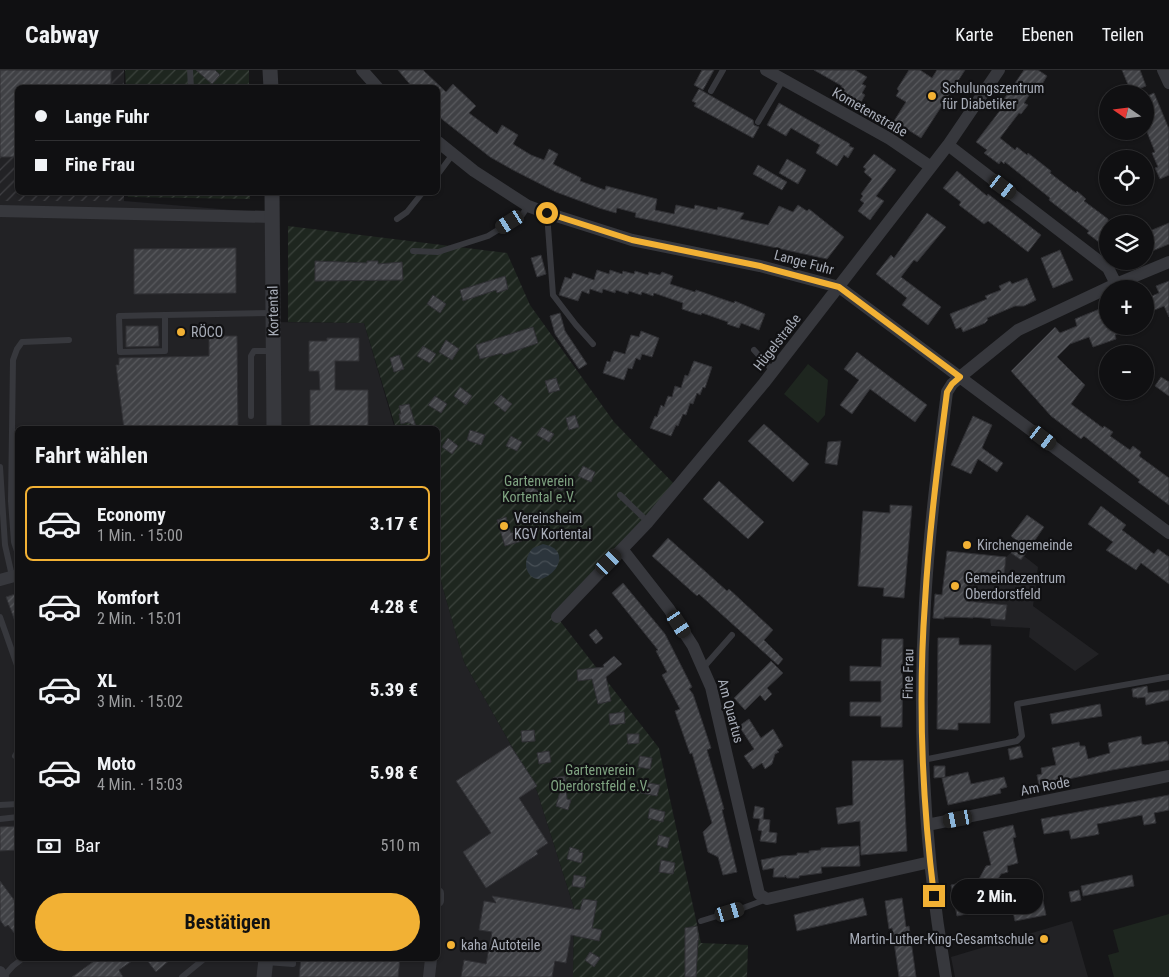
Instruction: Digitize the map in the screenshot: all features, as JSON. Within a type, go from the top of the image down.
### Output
[{"type":"street","points":[[270,70],[271,85]]},
{"type":"street","points":[[362,70],[375,85]]},
{"type":"street","name":"Kometenstraße","points":[[766,70],[890,139],[931,167]]},
{"type":"street","name":"Hügelstraße","points":[[557,616],[648,522],[678,488],[773,371],[948,145],[999,70]]},
{"type":"street","points":[[1163,70],[1169,84]]},
{"type":"street","name":"Lange Fuhr","points":[[440,144],[474,171],[528,206],[547,213],[632,240],[760,266],[839,287],[1169,533]]},
{"type":"street","points":[[948,145],[1108,268],[1114,280]]},
{"type":"street","name":"Kortental","points":[[272,195],[274,426]]},
{"type":"street","points":[[0,211],[272,217]]},
{"type":"street","name":"Fine Frau","points":[[1126,280],[1169,262]]},
{"type":"street","name":"Fine Frau","points":[[946,977],[930,862],[927,825],[923,760],[922,652],[929,548],[947,392],[960,377],[1018,330],[1099,292]]},
{"type":"street","name":"Am Quartus","points":[[622,549],[669,609],[693,646],[711,687],[758,894],[767,899]]},
{"type":"street","name":"Am Rode","points":[[927,825],[1169,776]]},
{"type":"street","points":[[767,899],[930,862]]},
{"type":"street","points":[[429,977],[431,961]]},
{"type":"street","points":[[0,972],[3,977]]},
{"type":"lane","points":[[190,70],[191,85]]},
{"type":"lane","points":[[711,91],[722,70]]},
{"type":"lane","points":[[758,122],[783,80]]},
{"type":"lane","points":[[440,171],[453,154]]},
{"type":"lane","points":[[397,219],[407,212],[421,195]]},
{"type":"lane","points":[[413,251],[438,252],[488,236],[522,215],[528,206]]},
{"type":"lane","points":[[547,213],[553,295],[593,344]]},
{"type":"lane","points":[[165,315],[165,351],[120,352],[119,316],[273,312]]},
{"type":"lane","points":[[15,545],[11,501],[13,360],[22,342],[69,340]]},
{"type":"lane","points":[[754,350],[773,371]]},
{"type":"lane","points":[[251,416],[250,356],[254,351],[273,351]]},
{"type":"lane","points":[[0,467],[5,545],[10,577]]},
{"type":"lane","points":[[620,494],[648,522]]},
{"type":"lane","points":[[0,617],[15,660]]},
{"type":"lane","points":[[703,668],[732,635]]},
{"type":"lane","points":[[923,760],[1017,741],[1022,736],[1017,704],[1169,677]]},
{"type":"lane","points":[[0,805],[15,804]]},
{"type":"lane","points":[[0,819],[15,817]]},
{"type":"lane","points":[[701,921],[767,899]]},
{"type":"lane","points":[[3,977],[19,961]]},
{"type":"lane","points":[[182,977],[202,961]]},
{"type":"lane","points":[[265,966],[293,964],[294,961]]},
{"type":"shaded area","points":[[0,70],[124,70],[124,85],[15,85],[15,195],[124,195],[124,201],[0,201]]},
{"type":"shaded area","points":[[0,201],[124,201],[269,213],[268,322],[364,323],[394,426],[15,426],[15,961],[440,961],[440,578],[464,662],[537,791],[574,908],[573,977],[0,977]]},
{"type":"shaded area","points":[[1015,549],[1038,567],[1033,606],[1099,654],[1075,671],[1029,637],[1030,628],[991,626],[990,618],[933,618],[935,594],[965,606],[968,576],[981,577],[981,572],[1004,574],[1006,557]]},
{"type":"shaded area","name":"Martin-Luther-King-Gesamtschule","points":[[1072,921],[1088,977],[955,977],[951,957]]},
{"type":"green space","points":[[125,70],[249,70],[249,85],[126,85]]},
{"type":"green space","points":[[128,195],[250,195],[250,199],[128,197]]},
{"type":"green space","name":"Gartenverein Kortental e.V.","points":[[288,226],[507,253],[530,305],[614,422],[678,488],[557,617],[659,748],[701,943],[748,945],[747,977],[573,977],[574,908],[537,791],[464,662],[440,578],[440,426],[395,426],[364,323],[288,322]]},
{"type":"green space","points":[[808,364],[828,380],[825,415],[818,423],[784,394]]},
{"type":"green space","points":[[1169,914],[1169,977],[1114,977],[1108,955],[1119,952],[1113,930]]},
{"type":"water","points":[[543,544],[554,549],[559,555],[558,563],[554,570],[540,579],[532,577],[527,570],[526,564],[531,550]]},
{"type":"building","points":[[0,70],[111,70],[111,85],[15,85],[15,157],[0,157]]},
{"type":"building","points":[[196,70],[215,70],[220,75],[212,84]]},
{"type":"building","points":[[398,70],[423,70],[439,85],[410,85]]},
{"type":"building","points":[[702,70],[714,70],[703,90],[694,85]]},
{"type":"building","points":[[814,70],[855,70],[867,77],[862,84],[866,86],[862,93],[865,95],[860,104],[839,92],[842,86]]},
{"type":"building","points":[[909,70],[920,70],[932,78],[937,70],[965,70],[921,138],[894,121],[906,102],[896,96],[899,91],[897,89]]},
{"type":"building","points":[[1024,70],[1038,70],[1047,76],[1041,86],[1037,83],[1024,103],[1028,105],[1021,114],[1019,113],[1000,138],[1015,150],[1017,147],[1027,155],[1028,153],[1051,171],[1050,173],[1076,193],[1077,191],[1086,199],[1084,201],[1103,215],[1099,215],[1099,242],[1087,233],[1089,231],[1005,162],[1004,164],[1001,161],[999,164],[984,153],[987,150],[976,142],[1005,104],[1002,102]]},
{"type":"building","points":[[1122,70],[1140,70],[1146,85],[1128,85]]},
{"type":"building","points":[[453,84],[476,106],[469,113],[497,134],[502,125],[518,135],[513,144],[531,155],[544,160],[549,149],[558,154],[553,164],[581,178],[580,181],[605,190],[606,186],[657,199],[655,210],[674,214],[676,205],[694,209],[695,205],[717,210],[718,207],[744,213],[740,219],[768,225],[779,206],[793,212],[798,205],[807,211],[809,209],[844,237],[827,259],[635,217],[636,213],[617,208],[616,213],[556,192],[490,157],[440,118],[440,86],[446,92]]},
{"type":"building","points":[[699,89],[753,120],[754,125],[759,127],[753,138],[694,106],[696,103],[692,101]]},
{"type":"building","points":[[1154,93],[1169,129],[1169,175],[1160,179],[1155,168],[1158,167],[1154,158],[1155,152],[1150,140],[1154,140]]},
{"type":"building","points":[[779,103],[850,144],[849,146],[854,148],[848,158],[844,155],[837,166],[816,153],[820,145],[791,128],[786,136],[767,125]]},
{"type":"building","points":[[874,154],[896,170],[876,196],[884,201],[870,220],[858,211],[864,203],[860,200],[863,196],[861,194],[872,179],[864,172],[866,169],[863,167]]},
{"type":"building","points":[[787,159],[806,170],[798,184],[779,173]]},
{"type":"building","points":[[758,165],[787,182],[782,190],[753,174]]},
{"type":"building","points":[[957,171],[987,196],[988,194],[1041,235],[1028,252],[988,221],[984,224],[959,205],[961,202],[943,188]]},
{"type":"building","points":[[927,213],[946,227],[917,262],[914,260],[901,277],[941,307],[928,325],[902,305],[907,298],[876,274],[891,255],[894,258]]},
{"type":"building","points":[[1169,223],[1169,244],[1154,250],[1154,229]]},
{"type":"building","points":[[236,248],[236,293],[134,294],[134,249]]},
{"type":"building","points":[[1060,250],[1073,280],[1053,288],[1041,258]]},
{"type":"building","points":[[541,255],[546,274],[537,277],[531,258]]},
{"type":"building","points":[[315,261],[367,263],[367,261],[378,261],[378,264],[402,262],[403,280],[315,281]]},
{"type":"building","points":[[597,270],[609,274],[610,270],[622,274],[623,271],[634,274],[635,271],[648,275],[649,272],[660,275],[662,272],[673,276],[670,284],[695,292],[696,290],[734,303],[735,301],[765,314],[759,330],[741,323],[739,328],[702,313],[701,315],[682,309],[683,303],[654,293],[653,296],[642,292],[641,295],[629,291],[628,294],[616,290],[615,293],[603,289],[602,293],[590,289],[589,294],[582,291],[578,301],[559,295],[565,277],[571,279],[573,273],[594,280]]},
{"type":"building","points":[[505,276],[508,289],[497,293],[496,290],[463,301],[460,290]]},
{"type":"building","points":[[1027,278],[1036,300],[1024,306],[1015,306],[987,318],[988,320],[985,323],[963,332],[961,327],[956,329],[950,314],[987,299],[985,296],[1001,290],[999,286],[1010,281],[1012,284]]},
{"type":"building","points":[[1169,281],[1169,317],[1164,306],[1154,310],[1154,295],[1159,293],[1156,286]]},
{"type":"building","points":[[433,295],[446,304],[440,313],[427,304]]},
{"type":"building","points":[[1099,309],[1099,335],[1115,335],[1116,339],[1093,347],[1089,337],[1070,344],[1057,357],[1085,385],[1071,404],[1103,428],[1104,426],[1113,432],[1110,436],[1130,450],[1133,446],[1141,452],[1139,456],[1169,478],[1169,505],[1138,482],[1140,480],[1084,436],[1081,439],[1051,416],[1011,371],[1055,327],[1060,333],[1077,326],[1075,319]]},
{"type":"building","points":[[560,313],[565,331],[587,364],[579,369],[555,334],[550,316]]},
{"type":"building","points":[[126,326],[158,326],[159,346],[126,347]]},
{"type":"building","points":[[533,327],[538,343],[503,355],[502,353],[480,359],[476,345]]},
{"type":"building","points":[[641,331],[659,338],[652,357],[642,354],[640,360],[636,358],[632,369],[628,368],[624,380],[603,373],[607,361],[610,362],[614,351],[625,354],[631,335],[639,337]]},
{"type":"building","points":[[209,336],[237,336],[238,426],[124,426],[116,365],[119,365],[119,358],[209,356]]},
{"type":"building","points":[[327,338],[359,338],[359,361],[335,361],[335,390],[368,390],[368,426],[310,426],[310,390],[320,390],[319,371],[309,371],[309,341],[327,341]]},
{"type":"building","points":[[446,340],[459,349],[452,360],[439,352]]},
{"type":"building","points":[[423,346],[436,354],[430,363],[417,356]]},
{"type":"building","points":[[857,352],[927,405],[915,422],[870,389],[852,414],[840,405],[859,380],[844,369]]},
{"type":"building","points":[[399,355],[404,369],[394,372],[390,358]]},
{"type":"building","points":[[694,361],[712,367],[705,388],[703,387],[700,395],[697,393],[693,404],[690,403],[686,415],[683,414],[671,436],[650,428],[655,416],[657,417],[661,405],[664,407],[668,396],[672,397],[675,386],[681,388],[685,375],[688,376]]},
{"type":"building","points":[[1161,377],[1169,382],[1169,396],[1155,386]]},
{"type":"building","points":[[556,378],[560,390],[549,393],[545,381]]},
{"type":"building","points":[[460,387],[472,396],[466,405],[454,396]]},
{"type":"building","points":[[501,395],[512,404],[505,412],[494,403]]},
{"type":"building","points":[[435,396],[447,404],[441,413],[428,405]]},
{"type":"building","points":[[409,404],[416,426],[408,422],[401,424],[399,406]]},
{"type":"building","points":[[575,415],[579,427],[569,430],[566,418]]},
{"type":"building","points":[[973,416],[992,425],[982,448],[1003,463],[997,472],[978,459],[971,474],[951,465]]},
{"type":"building","points":[[764,424],[809,464],[793,482],[748,441]]},
{"type":"building","points":[[542,427],[554,434],[549,442],[537,435]]},
{"type":"building","points":[[470,430],[485,435],[481,445],[467,440]]},
{"type":"building","points":[[511,436],[522,442],[517,451],[506,446]]},
{"type":"building","points":[[448,438],[458,446],[452,454],[442,447]]},
{"type":"building","points":[[841,441],[837,465],[825,463],[828,442]]},
{"type":"building","points":[[583,466],[595,472],[591,482],[578,476]]},
{"type":"building","points":[[557,476],[567,481],[562,491],[552,486]]},
{"type":"building","points":[[719,481],[764,522],[748,539],[703,499]]},
{"type":"building","points":[[528,485],[544,494],[539,503],[523,494]]},
{"type":"building","points":[[890,505],[912,506],[904,598],[883,596],[884,588],[858,586],[863,511],[890,513]]},
{"type":"building","points":[[1101,506],[1126,525],[1122,530],[1154,554],[1158,549],[1169,557],[1169,584],[1141,563],[1136,570],[1106,550],[1113,542],[1088,524]]},
{"type":"building","points":[[1027,515],[1044,527],[1021,560],[1011,553],[1020,543],[1011,536]]},
{"type":"building","name":"Vereinsheim KGV Kortental","points":[[506,517],[511,533],[519,530],[522,541],[505,546],[497,520]]},
{"type":"building","points":[[668,538],[727,591],[729,589],[773,630],[764,640],[783,659],[778,665],[699,594],[697,596],[652,556]]},
{"type":"building","points":[[947,551],[1006,557],[1004,575],[981,572],[981,577],[968,576],[966,601],[1007,605],[1005,620],[973,617],[933,618],[935,594],[942,595]]},
{"type":"building","points":[[623,583],[665,634],[692,687],[689,689],[693,694],[711,748],[707,750],[724,809],[722,810],[737,872],[723,875],[718,857],[708,852],[703,832],[712,823],[692,753],[690,754],[675,711],[680,709],[662,675],[667,672],[656,651],[658,650],[612,593]]},
{"type":"building","points":[[15,594],[15,621],[6,597]]},
{"type":"building","points":[[596,629],[603,638],[596,644],[589,635]]},
{"type":"building","points":[[938,638],[959,638],[959,645],[991,645],[990,723],[958,723],[958,730],[937,729]]},
{"type":"building","points":[[882,639],[903,639],[902,727],[881,727],[881,716],[850,716],[850,702],[881,702],[881,681],[850,681],[850,666],[881,667]]},
{"type":"building","points":[[614,656],[622,664],[606,677],[611,701],[598,704],[592,679],[578,681],[577,670],[604,667],[603,665]]},
{"type":"building","points":[[771,661],[783,673],[767,688],[772,694],[765,701],[760,695],[745,710],[734,698]]},
{"type":"building","points":[[1147,686],[1148,693],[1169,690],[1169,700],[1146,705],[1145,697],[1133,697],[1132,689]]},
{"type":"building","points":[[1100,704],[1102,716],[1052,724],[1050,714]]},
{"type":"building","points":[[624,712],[625,723],[610,725],[609,714]]},
{"type":"building","points":[[749,719],[761,738],[773,729],[783,746],[777,750],[779,752],[775,754],[772,764],[765,769],[762,763],[753,769],[744,756],[754,749],[739,726]]},
{"type":"building","points":[[534,730],[535,741],[522,742],[521,731]]},
{"type":"building","points":[[627,734],[639,734],[639,743],[628,744]]},
{"type":"building","points":[[1141,736],[1142,744],[1145,745],[1167,741],[1169,744],[1169,760],[1039,785],[1037,775],[1042,774],[1041,768],[1056,765],[1052,748],[1079,742],[1080,746],[1085,746],[1088,759],[1110,753],[1108,743]]},
{"type":"building","points":[[510,745],[537,786],[519,798],[548,843],[536,851],[538,854],[486,888],[463,852],[491,833],[456,781]]},
{"type":"building","points":[[1020,746],[1023,757],[1010,760],[1008,749]]},
{"type":"building","points":[[549,751],[551,762],[539,764],[537,753]]},
{"type":"building","points":[[640,756],[652,758],[650,769],[638,767]]},
{"type":"building","points":[[903,760],[907,851],[861,855],[860,821],[838,824],[836,808],[853,805],[852,761]]},
{"type":"building","points":[[934,766],[945,766],[945,777],[934,778]]},
{"type":"building","points":[[968,772],[971,784],[1004,777],[1007,787],[1000,789],[1001,793],[948,805],[942,778]]},
{"type":"building","points":[[565,776],[567,799],[571,800],[568,810],[556,806],[561,788],[554,788],[553,778]]},
{"type":"building","points":[[644,782],[660,785],[657,796],[641,793]]},
{"type":"building","points":[[1169,795],[1169,810],[1154,813],[1156,823],[1144,825],[1142,815],[1097,824],[1099,834],[1095,835],[1071,839],[1069,830],[1044,834],[1041,819]]},
{"type":"building","points":[[755,806],[764,808],[763,819],[770,820],[769,832],[777,833],[776,843],[760,841],[762,831],[758,830],[760,819],[753,818]]},
{"type":"building","points":[[650,808],[665,812],[663,822],[648,818]]},
{"type":"building","points":[[1013,825],[1016,837],[1013,838],[1018,863],[1007,866],[1008,872],[1001,874],[994,885],[996,891],[991,892],[993,903],[979,907],[980,911],[957,916],[951,885],[979,879],[986,866],[991,865],[983,832]]},
{"type":"building","points":[[15,826],[15,850],[0,851],[0,827]]},
{"type":"building","points":[[659,835],[670,838],[667,848],[657,845]]},
{"type":"building","points":[[859,846],[860,866],[821,867],[822,873],[799,876],[799,878],[787,878],[785,875],[785,877],[773,877],[774,868],[763,870],[761,860],[797,855],[797,853],[809,853],[809,851],[821,850],[821,848]]},
{"type":"building","points":[[570,847],[583,853],[581,863],[567,859]]},
{"type":"building","points":[[661,860],[675,863],[673,874],[659,872]]},
{"type":"building","points":[[574,875],[586,877],[584,888],[572,886]]},
{"type":"building","points":[[1132,875],[1134,886],[1083,896],[1081,886]]},
{"type":"building","points":[[0,881],[15,901],[15,934],[8,925],[5,927],[0,920]]},
{"type":"building","points":[[1079,890],[1081,900],[1071,902],[1069,892]]},
{"type":"building","points":[[492,896],[580,910],[583,899],[597,901],[592,928],[602,930],[599,941],[571,935],[566,963],[555,961],[552,977],[461,977],[464,960],[486,964],[492,932],[479,930],[484,901],[496,903]]},
{"type":"building","points":[[863,898],[867,915],[797,931],[794,915]]},
{"type":"building","points":[[902,898],[906,927],[909,926],[916,977],[899,977],[892,928],[889,929],[885,901]]},
{"type":"building","points":[[1043,901],[1046,915],[1015,921],[1012,907]]},
{"type":"building","points":[[697,926],[699,940],[696,977],[685,977],[685,928]]},
{"type":"building","points":[[590,952],[600,958],[594,967],[585,960]]},
{"type":"building","points":[[94,961],[132,961],[119,970],[123,977],[72,977]]},
{"type":"building","points":[[148,961],[169,961],[156,972]]},
{"type":"building","points":[[301,961],[400,961],[398,977],[299,977]]},
{"type":"place","name":"Schulungszentrum für Diabetiker","points":[[932,96]]},
{"type":"place","name":"RÖCO","points":[[181,332]]},
{"type":"place","name":"Vereinsheim KGV Kortental","points":[[504,526]]},
{"type":"place","name":"Kirchengemeinde","points":[[967,545]]},
{"type":"place","name":"Gemeindezentrum Oberdorstfeld","points":[[955,586]]},
{"type":"place","name":"Martin-Luther-King-Gesamtschule","points":[[1044,939]]},
{"type":"place","name":"kaha Autoteile","points":[[451,945]]},
{"type":"route","points":[[547,213],[632,240],[760,266],[839,287],[960,377],[947,392],[936,473],[924,603],[922,739],[934,896]]},
{"type":"park label","name":"Gartenverein Oberdorstfeld e.V.","points":[[600,778]]}]
